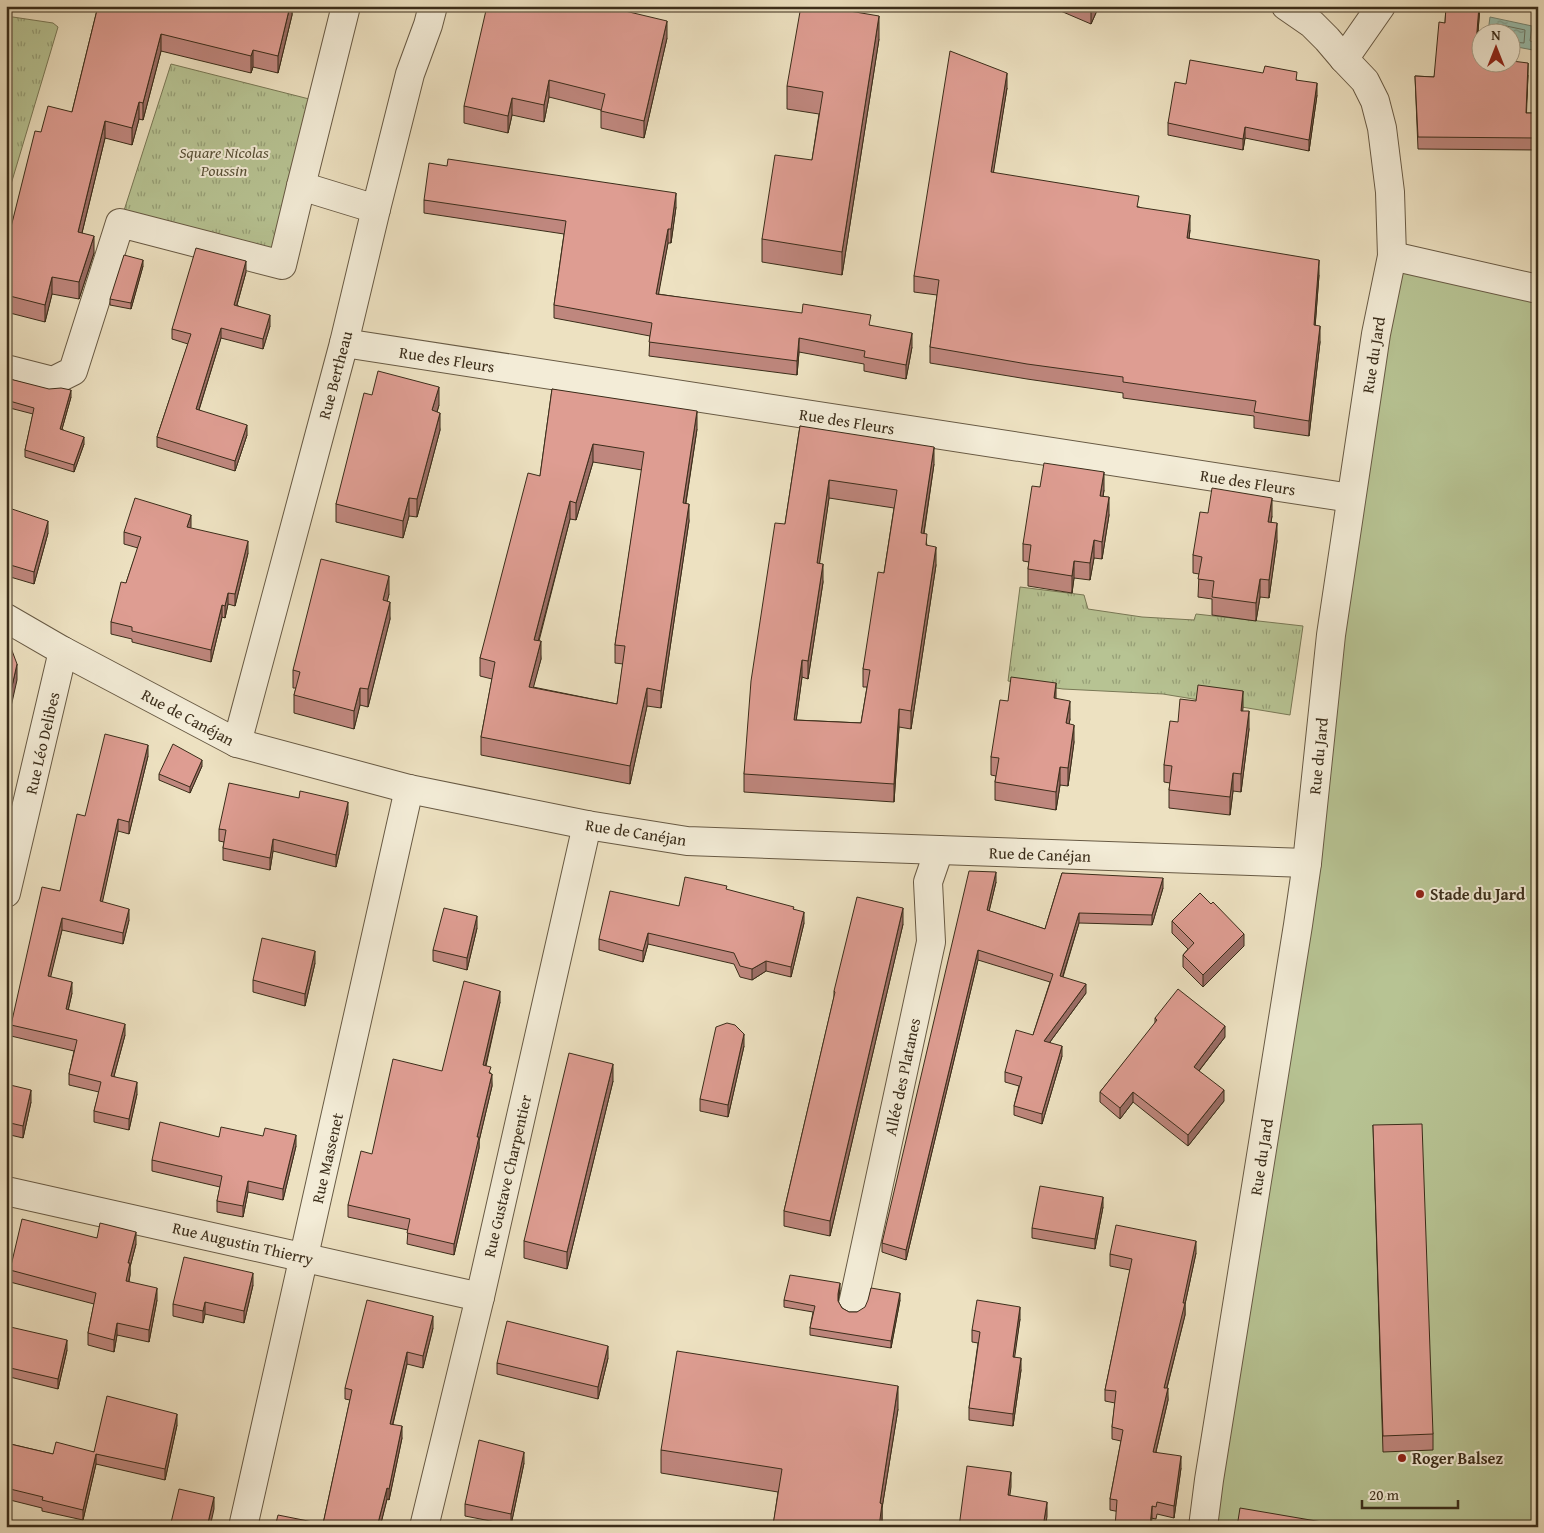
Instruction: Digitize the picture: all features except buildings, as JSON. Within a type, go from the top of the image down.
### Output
[{"type":"street","points":[[6,369],[53,381],[73,371],[120,224],[282,265],[346,6]]},
{"type":"street","name":"Rue Bertheau","points":[[237,743],[344,343],[410,74],[433,6]]},
{"type":"street","name":"Rue du Jard","points":[[1203,1527],[1210,1471],[1307,863],[1331,635],[1376,334],[1392,256],[1391,204],[1382,128],[1375,101],[1365,81],[1327,39],[1312,24],[1286,6]]},
{"type":"street","points":[[1344,59],[1370,19],[1381,6]]},
{"type":"street","points":[[301,186],[376,209]]},
{"type":"street","points":[[1392,256],[1538,289]]},
{"type":"street","name":"Rue des Fleurs","points":[[344,343],[1351,498]]},
{"type":"street","name":"Rue de Canéjan","points":[[6,618],[63,651],[237,743],[409,789],[587,824],[687,841],[1307,863]]},
{"type":"street","name":"Rue Léo Delibes","points":[[6,893],[63,651]]},
{"type":"street","name":"Rue Massenet","points":[[243,1527],[409,789]]},
{"type":"street","name":"Rue Gustave Charpentier","points":[[424,1527],[480,1297],[587,824]]},
{"type":"street","name":"Allée des Platanes","points":[[853,1304],[931,942],[928,882],[939,850]]},
{"type":"street","name":"Rue Augustin Thierry","points":[[6,1191],[480,1297]]},
{"type":"green space","points":[[6,16],[53,23],[58,27],[6,201]]},
{"type":"green space","name":"Square Nicolas Poussin","points":[[171,64],[321,102],[282,265],[120,223]]},
{"type":"green space","name":"Stade du Jard","points":[[1392,256],[1538,289],[1538,1527],[1203,1527]]},
{"type":"green space","points":[[1020,587],[1084,595],[1088,609],[1142,617],[1194,620],[1196,614],[1303,626],[1290,715],[1163,694],[1063,689],[1008,681]]},
{"type":"water","points":[[1490,17],[1513,22],[1489,22]]},
{"type":"water","points":[[1522,24],[1532,26],[1530,41],[1538,43],[1538,51],[1522,48]]},
{"type":"place","name":"Stade du Jard","points":[[1420,894]]},
{"type":"place","name":"Roger Balsez","points":[[1402,1458]]}]
